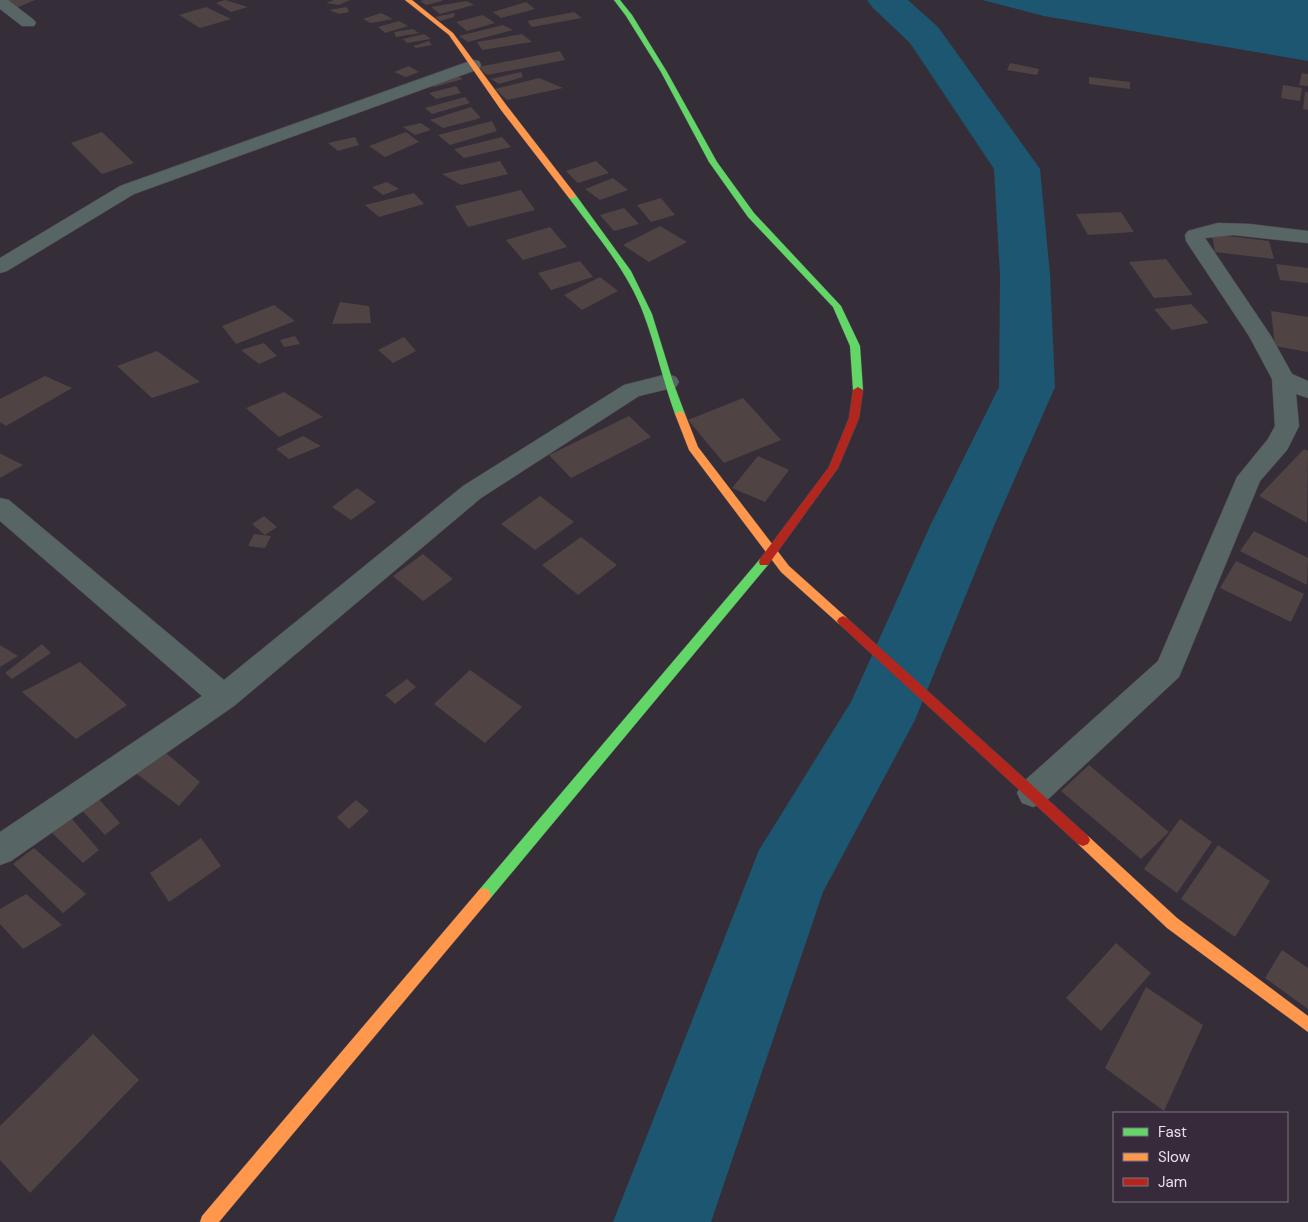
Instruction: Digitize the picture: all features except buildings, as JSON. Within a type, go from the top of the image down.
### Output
[{"type":"street","points":[[408,0],[451,34],[627,271],[648,314],[668,382],[694,448],[785,569],[1012,773],[1172,923],[1308,1025]]},
{"type":"street","points":[[208,1222],[772,553],[833,468],[854,418],[859,383],[855,346],[837,306],[751,214],[713,162],[664,72],[629,15],[617,0]]},
{"type":"street","points":[[0,2],[28,23]]},
{"type":"street","points":[[0,267],[127,190],[473,65]]},
{"type":"street","points":[[1033,793],[1169,669],[1249,477],[1278,444],[1287,426],[1283,380],[1260,336],[1196,241],[1195,235],[1200,231],[1228,228],[1308,237]]},
{"type":"street","points":[[1283,380],[1308,390]]},
{"type":"street","points":[[0,850],[224,698],[472,492],[632,390],[668,382]]},
{"type":"street","points":[[0,507],[224,698]]},
{"type":"water","points":[[982,0],[1308,0],[1308,61],[1044,16]]},
{"type":"waterway","points":[[662,1222],[788,877],[879,720],[962,526],[1027,387],[1025,275],[1017,169],[924,35],[886,0]]},
{"type":"traffic: fast","points":[[617,0],[629,15],[664,72],[713,162],[751,215],[837,306],[855,346],[858,390]]},
{"type":"traffic: fast","points":[[572,196],[627,271],[648,314],[668,382],[680,414]]},
{"type":"traffic: fast","points":[[484,895],[764,562]]},
{"type":"traffic: slow","points":[[408,0],[451,34],[504,108],[572,196]]},
{"type":"traffic: slow","points":[[680,414],[693,448],[785,569],[843,621]]},
{"type":"traffic: slow","points":[[1083,840],[1172,923],[1308,1025]]},
{"type":"traffic: slow","points":[[208,1222],[484,895]]},
{"type":"traffic: jam","points":[[764,562],[833,468],[854,418],[858,390]]},
{"type":"traffic: jam","points":[[843,621],[1083,840]]}]
